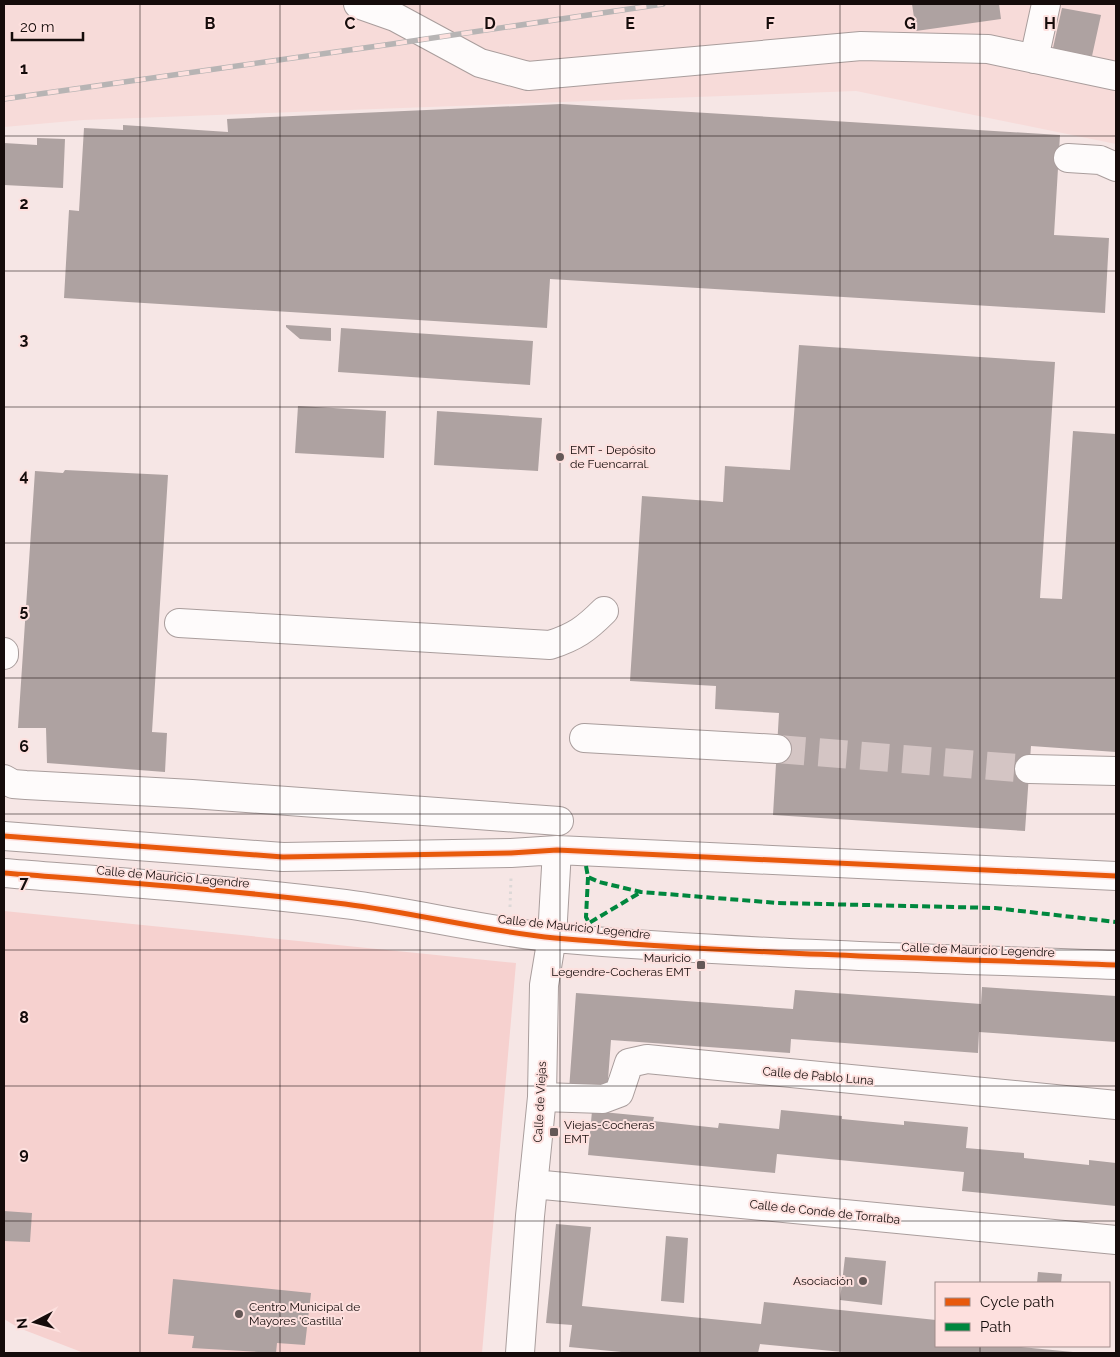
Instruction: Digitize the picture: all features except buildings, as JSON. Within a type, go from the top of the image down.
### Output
[{"type":"street","points":[[358,4],[395,17],[480,63],[528,76],[861,46],[988,49],[1116,76]]},
{"type":"street","points":[[1034,59],[1046,4]]},
{"type":"street","points":[[1068,158],[1100,160],[1116,167]]},
{"type":"street","points":[[179,623],[550,645],[570,639],[589,626],[604,611]]},
{"type":"street","points":[[584,738],[777,749]]},
{"type":"street","points":[[1030,769],[1116,771]]},
{"type":"street","points":[[4,779],[14,784],[26,785],[192,794],[560,821]]},
{"type":"street","points":[[4,836],[283,858],[511,853],[557,850],[1116,876]]},
{"type":"street","name":"Calle de Viejas","points":[[520,1353],[542,1097],[544,985],[552,938],[557,850]]},
{"type":"street","name":"Calle de Mauricio Legendre","points":[[4,873],[245,892],[349,904],[507,932],[552,938],[704,948],[1116,965]]},
{"type":"street","name":"Calle de Pablo Luna","points":[[542,1097],[604,1099],[619,1093],[629,1063],[647,1060],[1116,1105]]},
{"type":"street","name":"Calle de Conde de Torralba","points":[[534,1184],[1116,1240]]},
{"type":"path","points":[[510,909],[511,874]]},
{"type":"shaded area","points":[[4,4],[1116,4],[1116,144],[856,91],[83,120],[4,127]]},
{"type":"shaded area","points":[[4,911],[516,963],[482,1353],[84,1353],[19,1328],[4,1319]]},
{"type":"tunnel","points":[[777,749],[1029,769]]},
{"type":"railway","points":[[4,99],[663,4]]},
{"type":"marked path","points":[[586,866],[588,877],[599,882],[641,892],[778,903],[995,908],[1116,922]]},
{"type":"marked path","points":[[588,877],[586,917],[589,923],[641,892]]},
{"type":"cycle path","points":[[4,836],[283,857],[511,853],[557,850],[1116,876]]},
{"type":"cycle path","points":[[4,873],[218,890],[303,899],[398,912],[502,931],[555,938],[765,952],[1116,965]]},
{"type":"place","name":"EMT - Depósito de Fuencarral.","points":[[560,457]]},
{"type":"place","name":"Mauricio Legendre-Cocheras EMT","points":[[701,965]]},
{"type":"place","name":"Viejas-Cocheras EMT","points":[[554,1132]]},
{"type":"place","name":"Asociación","points":[[863,1281]]},
{"type":"place","name":"Centro Municipal de Mayores 'Castilla'","points":[[239,1314]]}]
